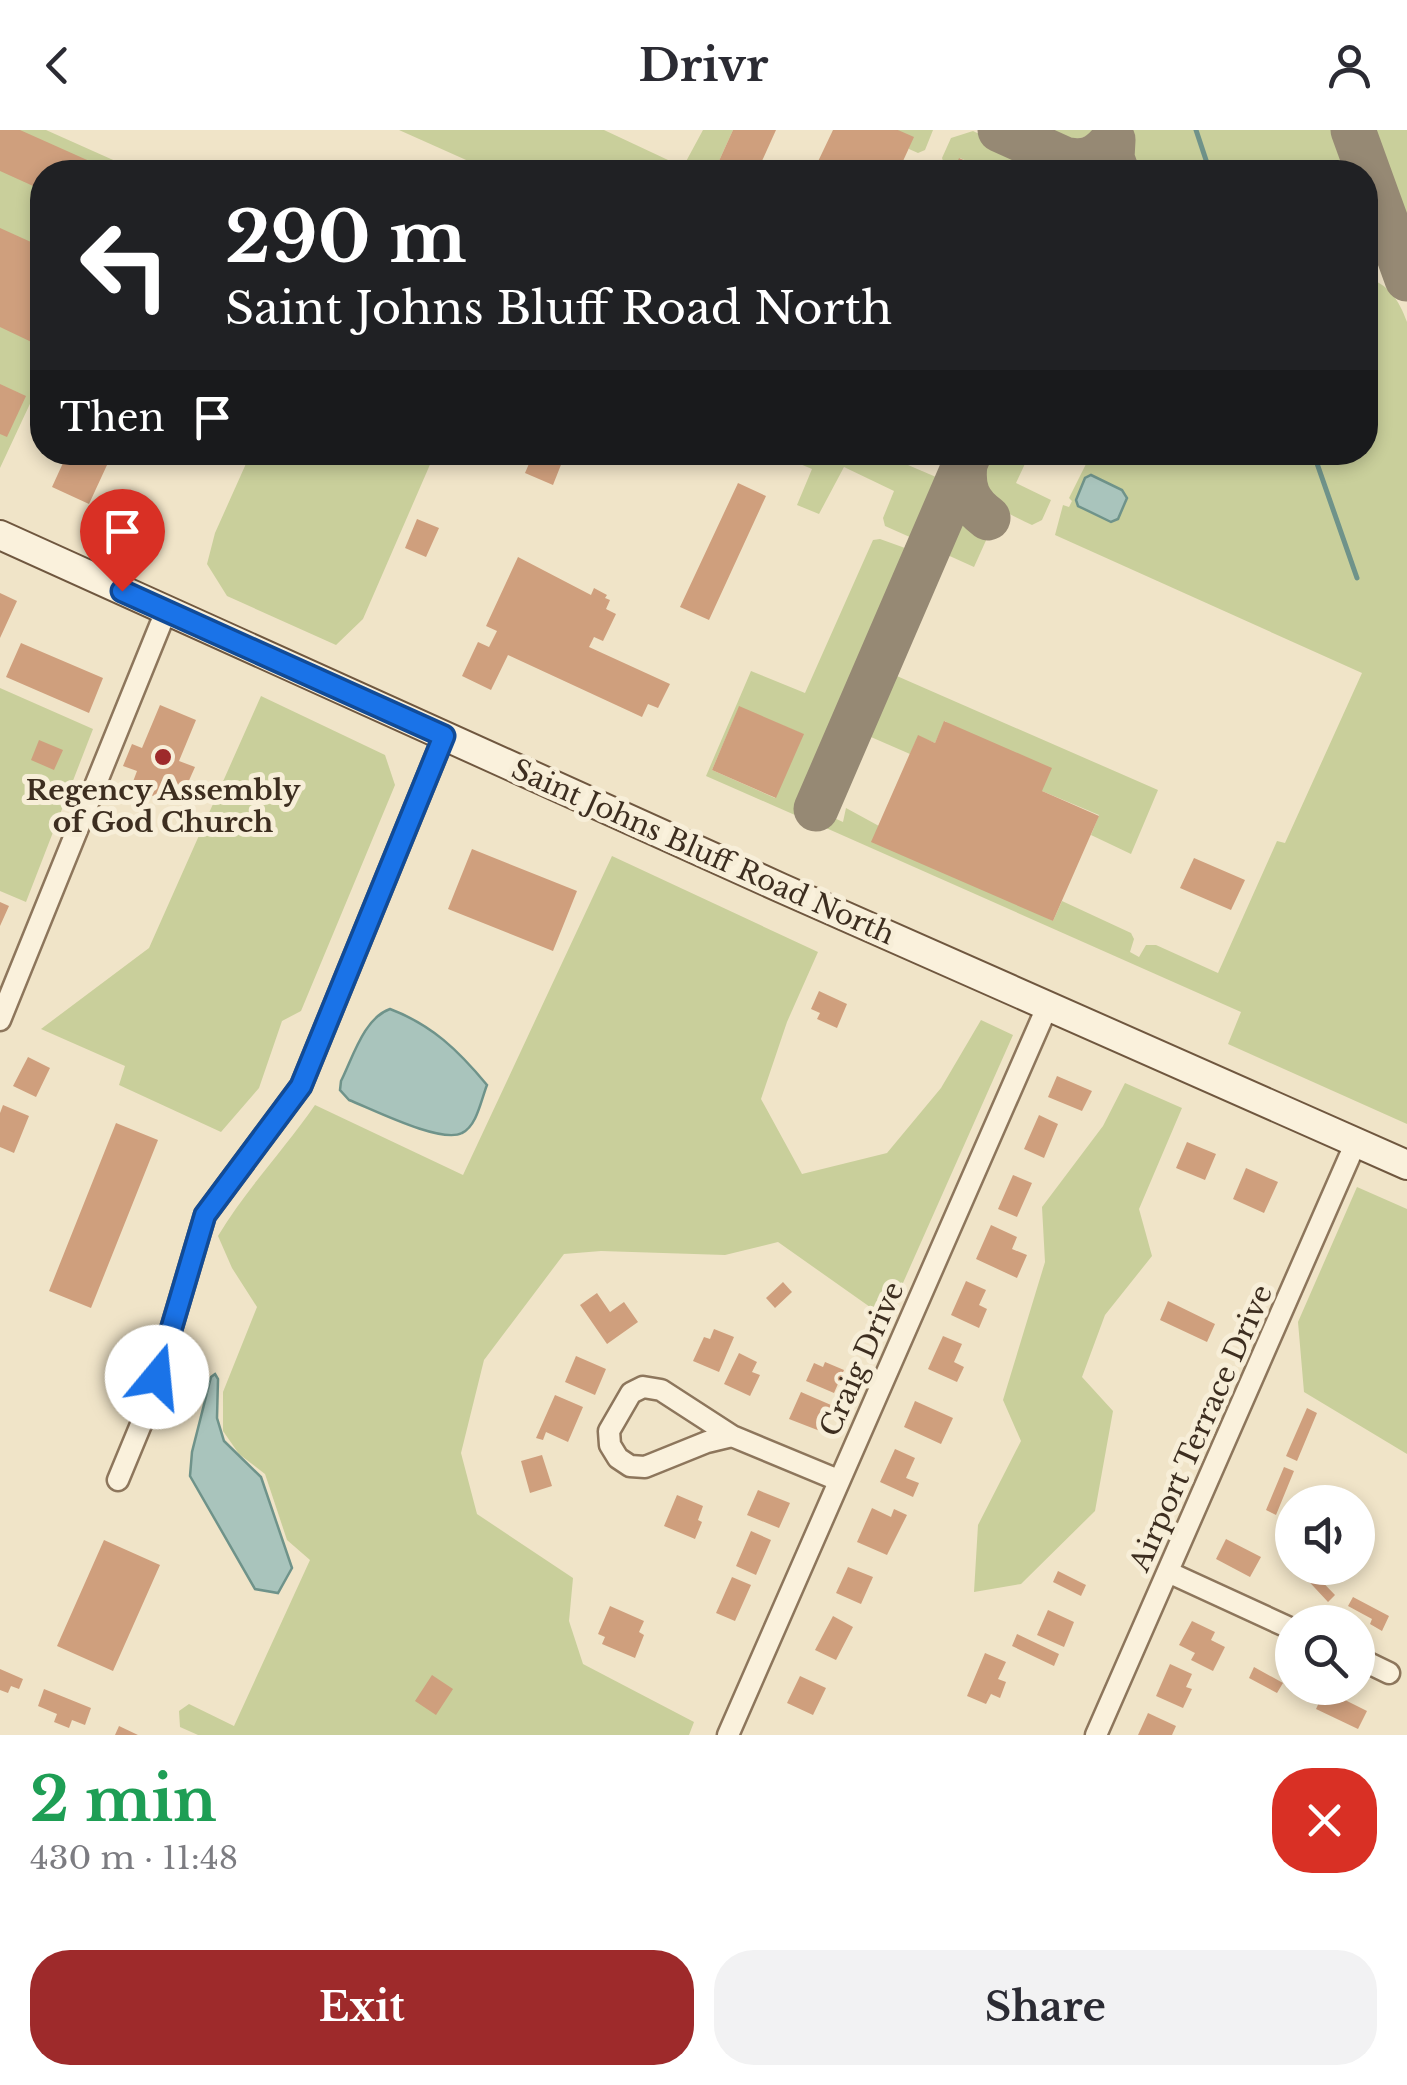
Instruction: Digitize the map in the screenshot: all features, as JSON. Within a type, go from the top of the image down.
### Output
[{"type":"main road","name":"Saint Johns Bluff Road North","points":[[0,535],[1407,1165]]},
{"type":"street","points":[[0,1020],[166,611]]},
{"type":"street","points":[[118,1480],[147,1410],[205,1215],[301,1086],[444,736]]},
{"type":"street","name":"Craig Drive","points":[[728,1735],[1048,1005]]},
{"type":"street","name":"Airport Terrace Drive","points":[[1096,1735],[1356,1142]]},
{"type":"street","points":[[732,1436],[645,1467],[630,1466],[610,1446],[610,1431],[631,1394],[643,1387],[661,1390],[732,1436],[838,1480]]},
{"type":"street","points":[[1168,1572],[1275,1621]]},
{"type":"street","points":[[1375,1666],[1389,1673]]},
{"type":"green space","points":[[0,130],[46,130],[113,160],[30,160],[30,404],[0,468]]},
{"type":"green space","points":[[399,130],[604,130],[668,160],[466,160]]},
{"type":"green space","points":[[703,130],[733,130],[719,160],[687,160]]},
{"type":"green space","points":[[898,130],[933,130],[925,150],[918,153],[909,149]]},
{"type":"green space","points":[[1031,130],[1098,130],[1065,140]]},
{"type":"green space","points":[[1133,130],[1337,130],[1348,160],[1133,160]]},
{"type":"green space","points":[[1366,130],[1407,130],[1407,241],[1378,160]]},
{"type":"green space","points":[[973,131],[1035,160],[943,160],[951,138]]},
{"type":"green space","points":[[1378,283],[1400,307],[1407,322],[1407,1124],[1228,1044],[1241,1012],[817,824],[822,812],[832,809],[832,817],[843,822],[846,808],[1053,921],[1062,901],[1131,933],[1134,939],[1130,952],[1139,957],[1146,945],[1156,945],[1218,973],[1277,841],[1285,843],[1362,673],[1055,535],[1063,505],[1069,507],[1072,501],[1069,498],[1086,465],[1378,465]]},
{"type":"green space","points":[[245,465],[430,465],[363,619],[336,645],[227,596],[207,564],[215,533]]},
{"type":"green space","points":[[802,465],[908,465],[936,477],[941,487],[920,534],[912,538],[885,526],[883,518],[894,491],[844,467],[819,514],[797,505],[812,469]]},
{"type":"green space","points":[[1024,465],[1016,483],[1051,500],[1042,520],[1032,525],[998,506],[983,489],[979,467]]},
{"type":"green space","points":[[956,520],[985,531],[988,536],[974,567],[943,553]]},
{"type":"green space","points":[[873,540],[905,548],[910,559],[808,793],[811,800],[804,819],[706,776],[751,671],[805,693]],"holes":[[[739,707],[803,734],[775,798],[712,770]]]},
{"type":"green space","points":[[890,673],[1158,790],[1131,854],[1091,835],[1099,815],[1042,791],[945,721],[935,743],[918,736],[910,754],[864,734]]},
{"type":"green space","points":[[0,688],[93,729],[26,902],[0,891]]},
{"type":"green space","points":[[261,696],[385,755],[395,785],[301,1011],[282,1021],[259,1088],[221,1132],[119,1085],[125,1066],[41,1029],[149,948]]},
{"type":"green space","points":[[612,856],[818,952],[787,1022],[761,1099],[802,1174],[887,1153],[941,1088],[981,1020],[1013,1035],[887,1319],[778,1242],[725,1255],[601,1251],[564,1254],[484,1360],[461,1453],[477,1514],[573,1578],[569,1621],[583,1664],[694,1722],[689,1735],[198,1735],[180,1727],[179,1711],[189,1704],[234,1726],[310,1560],[287,1540],[265,1474],[239,1454],[223,1431],[223,1392],[257,1307],[232,1268],[218,1236],[315,1105],[463,1175]]},
{"type":"green space","points":[[1125,1083],[1182,1108],[1139,1209],[1152,1256],[1105,1315],[1082,1377],[1113,1411],[1095,1511],[1021,1584],[974,1592],[978,1525],[1021,1441],[1003,1400],[1045,1262],[1042,1207],[1103,1126]]},
{"type":"green space","points":[[1357,1187],[1407,1209],[1407,1454],[1304,1392],[1298,1322]]},
{"type":"water","points":[[1091,475],[1122,490],[1127,498],[1118,519],[1111,522],[1078,506],[1076,500],[1085,478]]},
{"type":"water","points":[[390,1009],[443,1040],[487,1085],[467,1130],[439,1134],[406,1124],[349,1100],[340,1090],[366,1029]]},
{"type":"water","points":[[215,1374],[217,1418],[224,1441],[261,1477],[292,1568],[278,1593],[255,1589],[190,1476],[192,1452]]},
{"type":"building","points":[[0,130],[20,130],[87,160],[30,160],[30,185],[0,171]]},
{"type":"building","points":[[733,130],[776,130],[762,160],[719,160]]},
{"type":"building","points":[[833,130],[898,130],[914,137],[903,160],[819,160]]},
{"type":"building","points":[[0,228],[30,242],[30,341],[0,327]]},
{"type":"building","points":[[0,384],[26,396],[7,437],[0,434]]},
{"type":"building","points":[[62,465],[107,465],[89,504],[52,487]]},
{"type":"building","points":[[528,465],[561,465],[553,485],[525,473]]},
{"type":"building","points":[[738,483],[766,496],[709,620],[680,607]]},
{"type":"building","points":[[417,519],[439,528],[426,557],[405,548]]},
{"type":"building","points":[[518,557],[591,595],[594,588],[607,595],[605,598],[610,600],[606,609],[616,614],[603,641],[594,637],[589,647],[670,684],[658,708],[648,704],[642,717],[508,655],[491,690],[462,676],[478,642],[489,647],[497,631],[486,626]]},
{"type":"building","points":[[0,593],[17,601],[0,638]]},
{"type":"building","points":[[21,643],[103,678],[89,713],[6,677]]},
{"type":"building","points":[[160,705],[196,720],[179,761],[195,767],[173,804],[131,787],[137,771],[123,766],[132,744],[142,748]]},
{"type":"building","points":[[739,706],[804,734],[776,798],[712,770]]},
{"type":"building","points":[[944,721],[1052,768],[1042,791],[1099,816],[1053,921],[871,842],[918,735],[935,743]]},
{"type":"building","points":[[39,740],[63,750],[54,770],[31,760]]},
{"type":"building","points":[[472,849],[577,891],[553,951],[448,909]]},
{"type":"building","points":[[1194,858],[1245,880],[1231,910],[1180,888]]},
{"type":"building","points":[[0,902],[9,906],[0,926]]},
{"type":"building","points":[[819,991],[847,1004],[837,1028],[817,1019],[820,1013],[811,1009]]},
{"type":"building","points":[[28,1057],[50,1068],[36,1097],[13,1086]]},
{"type":"building","points":[[1057,1076],[1092,1091],[1082,1111],[1048,1097]]},
{"type":"building","points":[[3,1105],[29,1116],[14,1153],[0,1147]]},
{"type":"building","points":[[1039,1115],[1058,1124],[1044,1158],[1024,1149]]},
{"type":"building","points":[[116,1123],[158,1140],[91,1308],[49,1291]]},
{"type":"building","points":[[1187,1142],[1216,1154],[1205,1180],[1176,1168]]},
{"type":"building","points":[[1246,1168],[1278,1182],[1264,1213],[1233,1199]]},
{"type":"building","points":[[1013,1175],[1032,1183],[1017,1217],[998,1209]]},
{"type":"building","points":[[991,1225],[1017,1237],[1012,1249],[1027,1255],[1017,1278],[976,1259]]},
{"type":"building","points":[[966,1281],[986,1290],[979,1305],[987,1309],[979,1328],[951,1315]]},
{"type":"building","points":[[783,1282],[792,1292],[775,1308],[766,1298]]},
{"type":"building","points":[[597,1293],[610,1312],[624,1302],[638,1322],[607,1344],[580,1305]]},
{"type":"building","points":[[1168,1301],[1215,1324],[1207,1342],[1160,1320]]},
{"type":"building","points":[[714,1329],[734,1337],[719,1372],[693,1361],[704,1337],[710,1339]]},
{"type":"building","points":[[943,1336],[962,1344],[954,1362],[964,1367],[957,1382],[928,1369]]},
{"type":"building","points":[[739,1353],[757,1362],[752,1372],[760,1375],[750,1396],[724,1384]]},
{"type":"building","points":[[576,1356],[606,1369],[595,1395],[565,1382]]},
{"type":"building","points":[[825,1362],[844,1370],[834,1393],[806,1381],[814,1363],[823,1367]]},
{"type":"building","points":[[801,1392],[831,1405],[820,1431],[789,1419]]},
{"type":"building","points":[[555,1395],[583,1407],[568,1442],[546,1432],[543,1440],[536,1438]]},
{"type":"building","points":[[915,1401],[953,1418],[941,1444],[904,1427]]},
{"type":"building","points":[[1307,1408],[1317,1413],[1297,1461],[1286,1456]]},
{"type":"building","points":[[895,1449],[915,1458],[906,1478],[919,1483],[913,1497],[880,1482]]},
{"type":"building","points":[[542,1455],[552,1486],[530,1493],[521,1461]]},
{"type":"building","points":[[1284,1467],[1294,1471],[1288,1485],[1276,1485]]},
{"type":"building","points":[[1275,1488],[1275,1514],[1266,1510]]},
{"type":"building","points":[[758,1490],[790,1503],[779,1528],[747,1515]]},
{"type":"building","points":[[677,1495],[703,1506],[695,1539],[664,1526]]},
{"type":"building","points":[[872,1508],[891,1517],[894,1509],[907,1515],[887,1555],[857,1542]]},
{"type":"building","points":[[751,1531],[771,1540],[756,1575],[736,1566]]},
{"type":"building","points":[[1226,1539],[1261,1557],[1250,1577],[1216,1559]]},
{"type":"building","points":[[104,1540],[160,1565],[113,1671],[57,1646]]},
{"type":"building","points":[[848,1567],[873,1577],[861,1604],[836,1593]]},
{"type":"building","points":[[1058,1571],[1086,1585],[1081,1596],[1053,1582]]},
{"type":"building","points":[[732,1577],[751,1585],[735,1621],[716,1613]]},
{"type":"building","points":[[1312,1585],[1325,1585],[1335,1595],[1328,1602]]},
{"type":"building","points":[[1353,1597],[1368,1605],[1349,1605]]},
{"type":"building","points":[[610,1606],[644,1621],[639,1632],[644,1635],[635,1658],[602,1644],[605,1637],[598,1634]]},
{"type":"building","points":[[1375,1609],[1389,1616],[1382,1631],[1375,1627]]},
{"type":"building","points":[[1048,1610],[1074,1622],[1064,1647],[1037,1635]]},
{"type":"building","points":[[833,1616],[853,1627],[836,1660],[815,1650]]},
{"type":"building","points":[[1192,1621],[1215,1632],[1211,1640],[1225,1647],[1213,1671],[1191,1660],[1195,1653],[1179,1645]]},
{"type":"building","points":[[1017,1634],[1059,1654],[1054,1666],[1012,1646]]},
{"type":"building","points":[[985,1653],[1006,1662],[998,1679],[1006,1682],[1000,1698],[991,1694],[986,1704],[967,1696]]},
{"type":"building","points":[[1170,1664],[1192,1674],[1186,1687],[1192,1689],[1183,1708],[1156,1696]]},
{"type":"building","points":[[1254,1667],[1275,1679],[1275,1692],[1249,1678]]},
{"type":"building","points":[[0,1669],[23,1679],[19,1689],[11,1686],[8,1693],[0,1690]]},
{"type":"building","points":[[432,1675],[453,1689],[436,1715],[415,1701]]},
{"type":"building","points":[[800,1676],[826,1688],[813,1715],[787,1703]]},
{"type":"building","points":[[44,1689],[91,1708],[85,1725],[72,1720],[69,1728],[54,1722],[57,1714],[38,1706]]},
{"type":"building","points":[[1318,1705],[1355,1705],[1367,1711],[1358,1729],[1316,1709]]},
{"type":"building","points":[[1148,1713],[1176,1726],[1172,1735],[1138,1735]]},
{"type":"building","points":[[119,1726],[138,1735],[115,1735]]},
{"type":"waterway","points":[[1196,130],[1206,160]]},
{"type":"waterway","points":[[1318,465],[1357,578]]},
{"type":"taxiway","points":[[1000,130],[1066,160]]},
{"type":"taxiway","points":[[1353,130],[1364,160]]},
{"type":"taxiway","points":[[1083,160],[1103,151],[1113,140],[1113,160]]},
{"type":"taxiway","points":[[1063,159],[1071,160]]},
{"type":"taxiway","points":[[1378,199],[1407,279]]},
{"type":"taxiway","points":[[816,809],[964,465]]},
{"type":"taxiway","points":[[965,465],[968,495],[988,518]]},
{"type":"place","name":"Regency Assembly of God Church","points":[[163,757]]},
{"type":"route","points":[[122,591],[444,736],[301,1086],[205,1215],[157,1377]]}]
